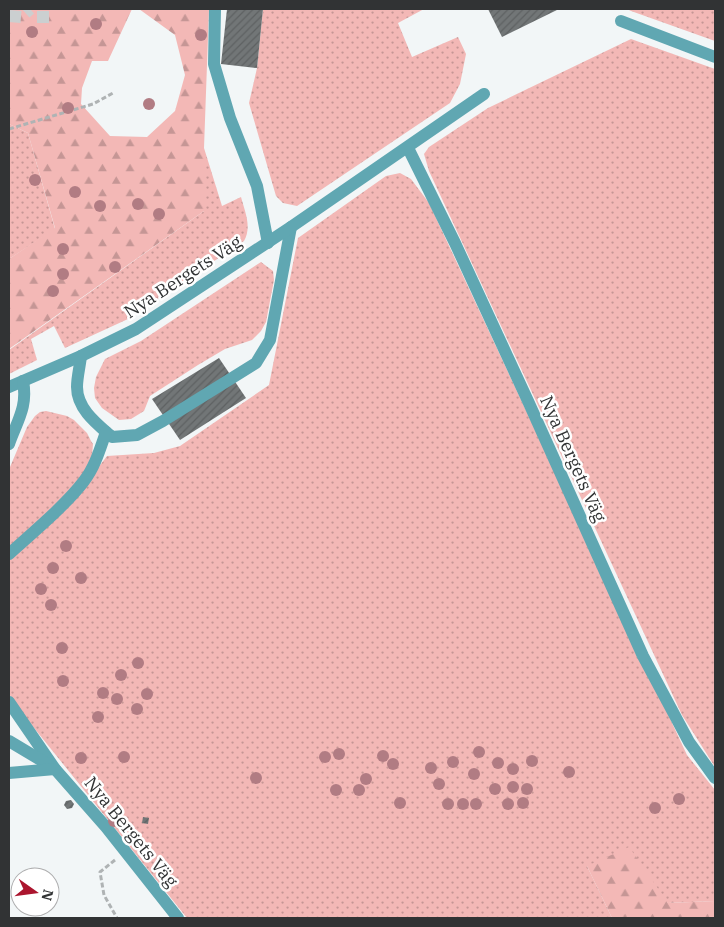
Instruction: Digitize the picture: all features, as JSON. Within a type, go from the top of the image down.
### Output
[{"type":"street","points":[[215,9],[214,64],[230,118],[257,186],[268,243]]},
{"type":"street","points":[[621,21],[715,57]]},
{"type":"street","name":"Nya Bergets Väg","points":[[9,387],[81,356],[136,329],[292,227],[484,94]]},
{"type":"street","name":"Nya Bergets Väg","points":[[408,148],[455,243],[643,656],[690,742],[715,778]]},
{"type":"street","points":[[81,356],[77,388],[81,404],[92,420],[112,437],[137,435],[163,421],[256,363],[270,340],[292,227]]},
{"type":"street","points":[[9,444],[23,410],[26,394],[23,381]]},
{"type":"street","points":[[9,554],[71,497],[85,480],[96,460],[106,432]]},
{"type":"street","name":"Nya Bergets Väg","points":[[9,702],[55,769],[126,852],[178,918]]},
{"type":"street","points":[[9,741],[55,769]]},
{"type":"street","points":[[9,773],[55,769]]},
{"type":"path","points":[[9,130],[93,104],[113,93]]},
{"type":"path","points":[[117,918],[104,895],[100,872],[126,852]]},
{"type":"green space","points":[[9,9],[132,9],[108,61],[92,61],[82,88],[81,104],[110,136],[147,137],[175,111],[185,75],[175,35],[139,9],[209,9],[204,148],[204,211],[9,349],[9,259],[55,228],[28,133],[9,124]]},
{"type":"green space","points":[[263,9],[424,9],[398,23],[412,57],[458,37],[466,54],[460,84],[450,103],[297,206],[283,203],[276,196],[249,103],[257,68]]},
{"type":"green space","points":[[627,9],[715,9],[715,41],[631,11]]},
{"type":"green space","points":[[631,39],[715,69],[715,767],[682,715],[429,171],[424,154],[429,147],[488,108]]},
{"type":"green space","points":[[9,124],[28,133],[55,229],[9,259]]},
{"type":"green space","points":[[204,148],[222,206],[241,197],[248,225],[244,241],[128,319],[65,348],[54,326],[31,339],[37,360],[9,374],[9,350],[204,211]]},
{"type":"green space","points":[[400,173],[411,179],[429,203],[687,755],[715,790],[715,901],[668,903],[587,866],[612,918],[187,918],[22,713],[9,694],[9,558],[82,489],[107,456],[154,453],[180,446],[269,385],[298,238],[386,176]]},
{"type":"green space","points":[[261,262],[273,271],[274,280],[266,322],[261,331],[252,340],[225,349],[150,396],[144,411],[131,419],[119,420],[102,408],[95,398],[94,388],[96,377],[105,359],[141,341]]},
{"type":"green space","points":[[46,411],[67,416],[74,420],[87,433],[93,444],[92,456],[80,484],[9,548],[10,467],[27,427],[35,416],[40,412]]},
{"type":"green space","points":[[629,847],[668,903],[715,901],[715,918],[612,918],[587,866]]},
{"type":"building","points":[[227,9],[263,9],[257,68],[221,64]]},
{"type":"building","points":[[488,9],[559,9],[502,37]]},
{"type":"building","points":[[219,358],[246,398],[180,440],[152,399]]},
{"type":"building","points":[[71,800],[74,804],[72,808],[67,809],[64,805],[66,801]]},
{"type":"building","points":[[143,817],[149,818],[148,824],[142,823]]},
{"type":"tunnel","points":[[9,16],[21,17],[30,9]]},
{"type":"tunnel","points":[[43,9],[43,23]]}]
